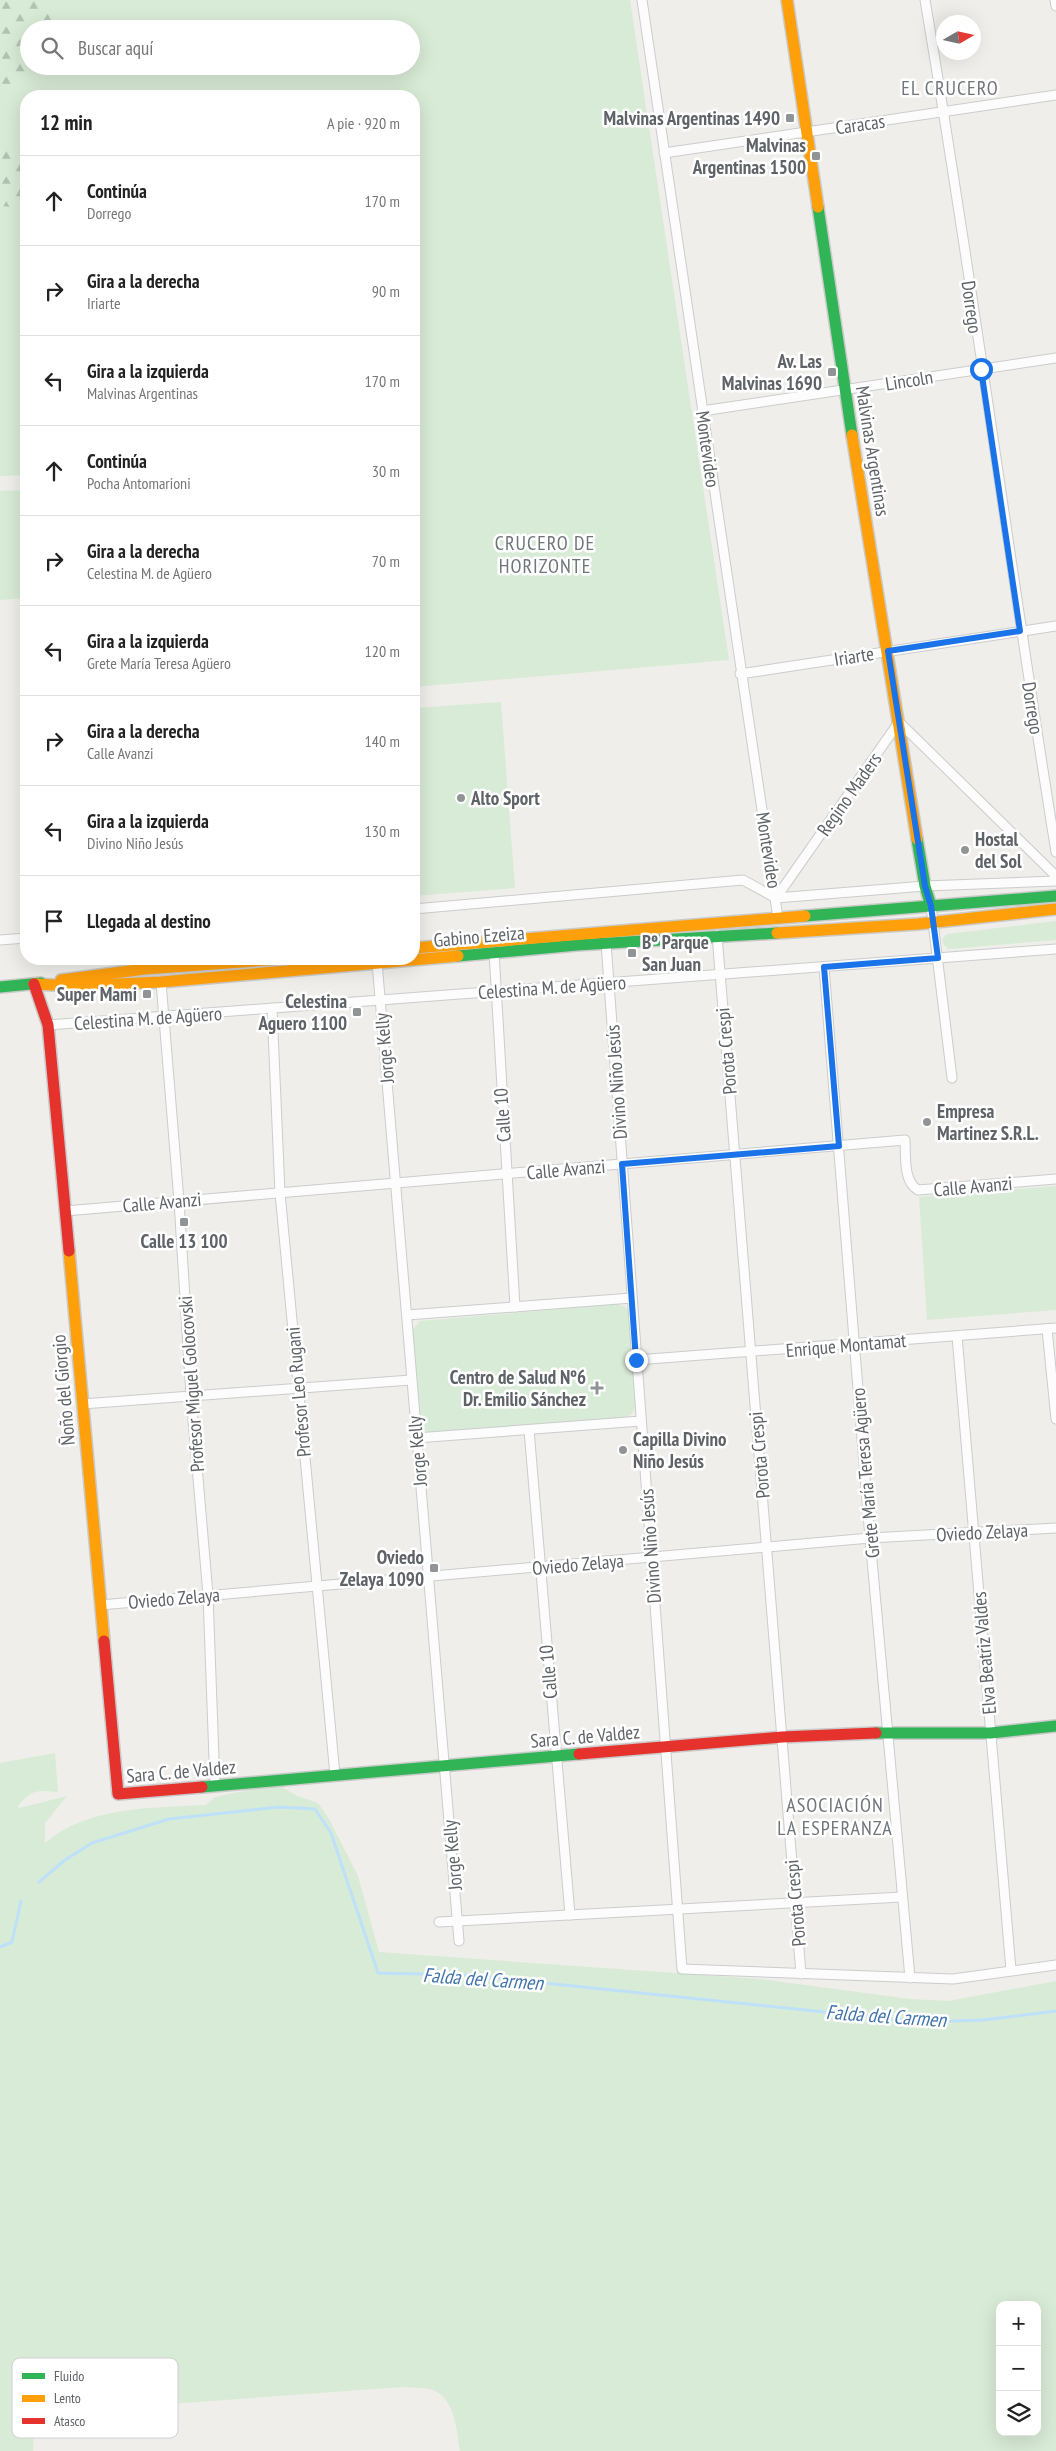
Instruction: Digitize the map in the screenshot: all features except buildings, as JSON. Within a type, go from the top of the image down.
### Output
[{"type":"street","name":"Montevideo","points":[[642,0],[740,674],[778,918]]},
{"type":"street","name":"Malvinas Argentinas","points":[[787,0],[845,390],[925,886],[931,906]]},
{"type":"street","name":"Dorrego","points":[[925,0],[944,111],[1020,631],[1056,852]]},
{"type":"street","points":[[1055,0],[1056,6]]},
{"type":"street","name":"Caracas","points":[[664,153],[1056,95]]},
{"type":"street","name":"Lincoln","points":[[702,411],[1056,358]]},
{"type":"street","name":"Iriarte","points":[[740,674],[1056,626]]},
{"type":"street","points":[[899,722],[1056,876]]},
{"type":"street","name":"Regino Maders","points":[[776,898],[899,722]]},
{"type":"street","points":[[420,908],[743,880],[776,898],[925,886],[1056,881]]},
{"type":"street","name":"Gabino Ezeiza","points":[[420,948],[1056,896]]},
{"type":"street","points":[[931,906],[952,1078]]},
{"type":"street","name":"Gabino Ezeiza","points":[[420,958],[717,935],[933,923],[1056,909]]},
{"type":"street","name":"Porota Crespi","points":[[717,935],[801,1974]]},
{"type":"street","points":[[0,940],[20,938]]},
{"type":"street","name":"Divino Niño Jesús","points":[[606,943],[682,1969],[801,1974]]},
{"type":"street","name":"Celestina M. de Agüero","points":[[48,1025],[1056,949]]},
{"type":"street","name":"Calle 10","points":[[494,952],[494,991],[515,1307]]},
{"type":"street","points":[[0,987],[145,969],[200,965]]},
{"type":"street","name":"Gabino Ezeiza","points":[[34,984],[75,986],[161,982],[345,965]]},
{"type":"street","name":"Jorge Kelly","points":[[378,965],[411,1380],[459,1940]]},
{"type":"street","name":"Grete María Teresa Agüero","points":[[824,967],[870,1538],[910,1978]]},
{"type":"street","name":"Profesor Miguel Golocovski","points":[[161,982],[179,1201],[191,1396],[208,1596],[215,1786]]},
{"type":"street","name":"Ñoño del Giorgio","points":[[34,984],[48,1025],[118,1794]]},
{"type":"street","name":"Profesor Leo Rugani","points":[[272,1008],[280,1193],[315,1586],[335,1776]]},
{"type":"street","name":"Calle Avanzi","points":[[65,1211],[905,1140],[907,1175],[912,1186],[918,1190],[1056,1180]]},
{"type":"street","points":[[407,1315],[632,1298]]},
{"type":"street","points":[[1052,1329],[1056,1419]]},
{"type":"street","name":"Enrique Montamat","points":[[636,1360],[1052,1329]]},
{"type":"street","name":"Elva Beatriz Valdes","points":[[957,1336],[1011,1970]]},
{"type":"street","points":[[82,1404],[411,1380]]},
{"type":"street","points":[[416,1438],[641,1421]]},
{"type":"street","name":"Calle 10","points":[[529,1430],[539,1567],[570,1915]]},
{"type":"street","name":"Oviedo Zelaya","points":[[100,1605],[870,1538],[1056,1528]]},
{"type":"street","name":"Sara C. de Valdez","points":[[118,1794],[782,1737],[887,1733],[991,1733],[1056,1726]]},
{"type":"street","points":[[439,1922],[902,1897]]},
{"type":"street","points":[[801,1974],[953,1980],[1011,1970],[1056,1965]]},
{"type":"green space","points":[[0,0],[630,0],[729,660],[420,686],[420,90],[20,90],[20,475],[0,476]]},
{"type":"green space","points":[[0,0],[52,0],[51,20],[20,20],[20,75],[33,75],[0,90]]},
{"type":"green space","points":[[20,146],[20,208],[0,206],[0,157],[6,151]]},
{"type":"green space","points":[[20,490],[20,598],[0,600],[0,491]]},
{"type":"green space","name":"Alto Sport","points":[[501,702],[515,888],[420,896],[420,708]]},
{"type":"green space","points":[[1056,921],[1056,940],[948,949],[942,940],[947,934]]},
{"type":"green space","points":[[1056,1186],[1056,1310],[927,1320],[919,1197]]},
{"type":"green space","points":[[617,1304],[625,1307],[630,1313],[636,1406],[632,1414],[625,1417],[430,1433],[422,1430],[419,1426],[412,1331],[420,1321]]},
{"type":"green space","points":[[55,1753],[58,1792],[35,1792],[27,1796],[18,1806],[19,1808],[67,1796],[45,1823],[45,1843],[62,1831],[81,1822],[101,1816],[121,1811],[206,1805],[215,1797],[277,1784],[297,1796],[318,1803],[329,1819],[358,1876],[379,1952],[760,1979],[910,1999],[948,2001],[1056,1981],[1056,2451],[460,2451],[451,2408],[441,2395],[433,2390],[402,2387],[178,2403],[178,2358],[12,2358],[12,2438],[34,2438],[33,2451],[0,2451],[0,1763]]},
{"type":"waterway","name":"Falda del Carmen","points":[[39,1882],[65,1860],[92,1843],[169,1819],[279,1807],[315,1809],[331,1833],[378,1973],[466,1975],[922,2022],[983,2020],[1056,2011]]},
{"type":"waterway","name":"Falda del Carmen","points":[[0,1947],[12,1942],[21,1901]]},
{"type":"traffic: fast","points":[[818,207],[852,435]]},
{"type":"traffic: fast","points":[[917,839],[925,886],[931,906]]},
{"type":"traffic: fast","points":[[805,916],[1056,896]]},
{"type":"traffic: fast","points":[[458,956],[577,945],[777,933]]},
{"type":"traffic: fast","points":[[0,987],[41,983]]},
{"type":"traffic: fast","points":[[876,1733],[991,1733],[1056,1726]]},
{"type":"traffic: fast","points":[[202,1787],[579,1754]]},
{"type":"traffic: slow","points":[[787,0],[818,207]]},
{"type":"traffic: slow","points":[[852,435],[917,839]]},
{"type":"traffic: slow","points":[[777,933],[918,924],[1056,909]]},
{"type":"traffic: slow","points":[[420,948],[805,916]]},
{"type":"traffic: slow","points":[[420,959],[458,956]]},
{"type":"traffic: slow","points":[[61,980],[145,969],[200,965]]},
{"type":"traffic: slow","points":[[34,984],[75,986],[161,982],[355,965]]},
{"type":"traffic: slow","points":[[69,1251],[104,1641]]},
{"type":"traffic: jam","points":[[34,984],[48,1025],[69,1251]]},
{"type":"traffic: jam","points":[[104,1641],[118,1794],[202,1787]]},
{"type":"traffic: jam","points":[[579,1754],[782,1737],[876,1733]]},
{"type":"place","name":"Malvinas Argentinas 1490","points":[[790,118]]},
{"type":"place","name":"Malvinas Argentinas 1500","points":[[816,156]]},
{"type":"place","name":"Av. Las Malvinas 1690","points":[[832,372]]},
{"type":"place","name":"Alto Sport","points":[[461,798]]},
{"type":"place","name":"Hostal del Sol","points":[[965,850]]},
{"type":"place","name":"Bº Parque San Juan","points":[[632,953]]},
{"type":"place","name":"Super Mami","points":[[147,994]]},
{"type":"place","name":"Celestina Aguero 1100","points":[[357,1012]]},
{"type":"place","name":"Empresa Martinez S.R.L.","points":[[927,1122]]},
{"type":"place","name":"Calle 13 100","points":[[184,1222]]},
{"type":"place","name":"Centro de Salud Nº6 Dr. Emilio Sánchez","points":[[597,1388]]},
{"type":"place","name":"Capilla Divino Niño Jesús","points":[[623,1450]]},
{"type":"place","name":"Oviedo Zelaya 1090","points":[[434,1568]]},
{"type":"district","name":"EL CRUCERO","points":[[950,88]]},
{"type":"district","name":"CRUCERO DE HORIZONTE","points":[[545,554]]},
{"type":"district","name":"ASOCIACIÓN LA ESPERANZA","points":[[835,1816]]},
{"type":"route","points":[[636,1360],[622,1164],[839,1146],[824,967],[938,958],[888,651],[1020,631],[981,369]]}]
